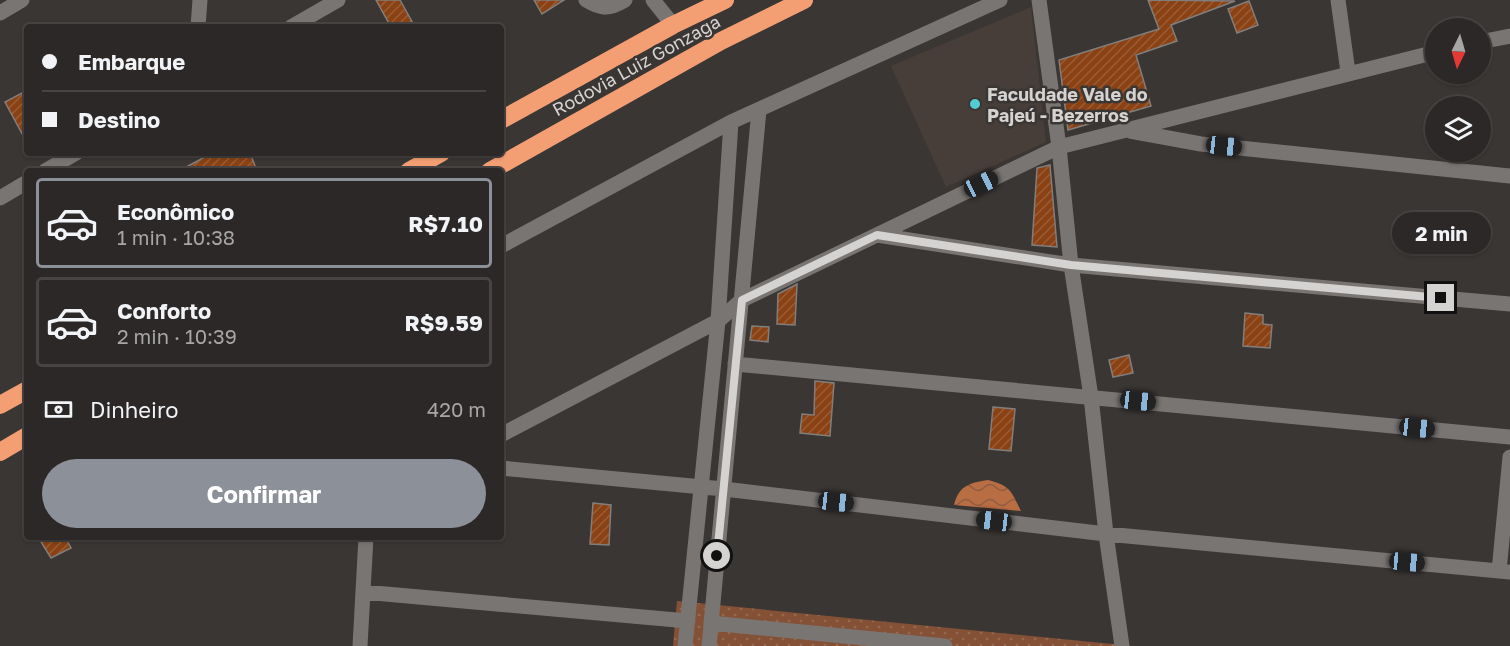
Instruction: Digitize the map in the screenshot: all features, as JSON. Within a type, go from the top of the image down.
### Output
[{"type":"highway","name":"Rodovia Luiz Gonzaga","points":[[504,118],[673,25],[725,0]]},
{"type":"highway","name":"Rodovia Luiz Gonzaga","points":[[494,168],[721,41],[804,0]]},
{"type":"highway","points":[[414,168],[436,156]]},
{"type":"highway","points":[[0,405],[24,392]]},
{"type":"highway","points":[[0,452],[24,438]]},
{"type":"street","points":[[0,13],[22,0]]},
{"type":"street","points":[[198,24],[200,0]]},
{"type":"street","points":[[296,24],[338,0]]},
{"type":"street","points":[[586,0],[603,8],[612,8],[625,0]]},
{"type":"street","points":[[653,0],[673,25]]},
{"type":"street","points":[[504,244],[731,122],[1000,0]]},
{"type":"street","points":[[1039,0],[1059,147],[1071,265],[1091,397],[1106,534],[1122,646]]},
{"type":"street","points":[[1338,0],[1348,72]]},
{"type":"street","points":[[1491,40],[1510,36]]},
{"type":"street","points":[[504,433],[718,321],[742,300],[1059,147],[1348,72],[1425,54]]},
{"type":"street","points":[[709,646],[759,110]]},
{"type":"street","points":[[685,646],[718,321],[731,122]]},
{"type":"street","points":[[1124,130],[1201,144],[1510,176]]},
{"type":"street","points":[[50,168],[71,156]]},
{"type":"street","points":[[0,198],[24,184]]},
{"type":"street","points":[[877,235],[1071,265],[1510,304]]},
{"type":"street","points":[[735,364],[1510,437]]},
{"type":"street","points":[[504,468],[724,489],[1106,534],[1505,571],[1510,458]]},
{"type":"street","points":[[360,646],[366,540]]},
{"type":"street","points":[[363,592],[688,621]]},
{"type":"street","points":[[711,623],[945,646]]},
{"type":"shaded area","name":"Faculdade Vale do Pajeú - Bezerros","points":[[1031,7],[1046,142],[946,187],[891,66]]},
{"type":"shaded area","points":[[677,601],[1133,646],[673,646]]},
{"type":"water","points":[[988,480],[1006,487],[1021,511],[954,505],[959,493],[966,486]]},
{"type":"building","points":[[376,0],[400,0],[413,24],[389,24]]},
{"type":"building","points":[[534,0],[564,0],[542,14]]},
{"type":"building","points":[[1148,0],[1235,1],[1171,25],[1177,41],[1136,55],[1151,106],[1068,130],[1059,60],[1159,29]]},
{"type":"building","points":[[1249,1],[1258,25],[1237,33],[1228,9]]},
{"type":"building","points":[[22,93],[24,97],[24,137],[5,102]]},
{"type":"building","points":[[206,156],[251,156],[256,168],[184,168]]},
{"type":"building","points":[[1050,165],[1057,247],[1032,245],[1037,168]]},
{"type":"building","points":[[797,284],[795,325],[777,324],[778,294]]},
{"type":"building","points":[[1245,313],[1263,315],[1263,324],[1272,325],[1270,348],[1243,346]]},
{"type":"building","points":[[752,326],[769,327],[768,342],[750,340]]},
{"type":"building","points":[[1129,355],[1133,373],[1113,377],[1109,360]]},
{"type":"building","points":[[815,381],[834,383],[830,436],[800,433],[802,414],[814,415]]},
{"type":"building","points":[[993,407],[1015,409],[1011,451],[989,449]]},
{"type":"building","points":[[593,503],[611,505],[609,545],[590,544]]},
{"type":"building","points":[[40,540],[67,540],[71,548],[51,558]]},
{"type":"place","name":"Faculdade Vale do Pajeú - Bezerros","points":[[975,104]]},
{"type":"route","points":[[717,556],[742,300],[877,235],[1071,265],[1441,298]]}]
